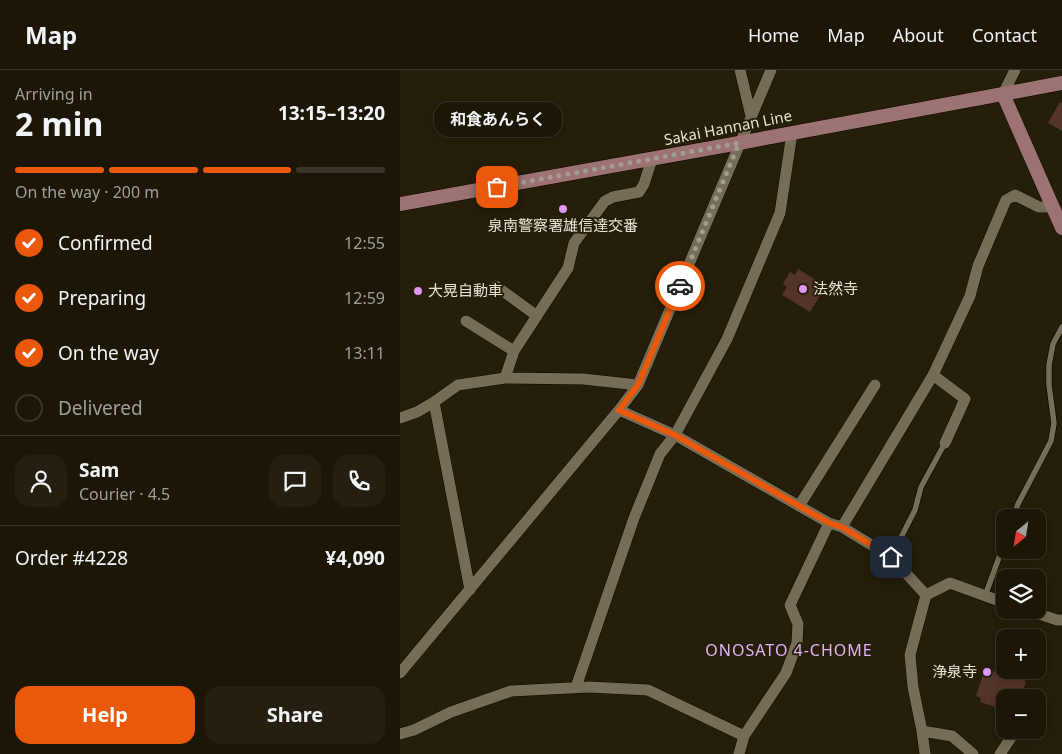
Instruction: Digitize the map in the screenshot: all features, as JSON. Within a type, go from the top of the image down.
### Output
[{"type":"main road","name":"Sakai Hannan Line","points":[[400,204],[1062,83]]},
{"type":"main road","points":[[1003,94],[1062,228]]},
{"type":"street","points":[[740,70],[751,116]]},
{"type":"street","points":[[400,673],[638,385],[771,70]]},
{"type":"street","points":[[1003,94],[1015,70]]},
{"type":"street","points":[[576,688],[634,518],[660,454],[675,435],[727,338],[780,213],[792,133]]},
{"type":"street","points":[[505,378],[514,351],[568,268],[574,243],[605,201],[613,197],[639,192],[644,184],[652,159]]},
{"type":"street","points":[[842,527],[932,375],[970,296],[978,266],[1006,200],[1015,195],[1039,207],[1052,206]]},
{"type":"street","points":[[496,286],[537,316]]},
{"type":"street","points":[[466,321],[514,351]]},
{"type":"street","points":[[932,375],[965,399],[945,443]]},
{"type":"street","points":[[400,418],[434,402],[458,385],[505,378],[583,379],[638,385]]},
{"type":"street","points":[[799,506],[875,384]]},
{"type":"street","points":[[434,402],[470,590]]},
{"type":"street","points":[[619,410],[675,435],[829,523],[842,527],[891,557],[926,595]]},
{"type":"street","points":[[739,754],[744,736],[786,673],[797,643],[798,624],[790,605],[829,523]]},
{"type":"street","points":[[925,754],[913,687],[910,655],[926,595],[950,583],[996,599]]},
{"type":"street","points":[[1046,616],[1062,620]]},
{"type":"street","points":[[400,734],[414,730],[451,712],[511,691],[589,687],[648,690],[744,736]]},
{"type":"street","points":[[922,731],[952,736],[973,754]]},
{"type":"street","points":[[1000,754],[1010,739]]},
{"type":"lane","points":[[1016,509],[1051,441],[1054,423],[1049,385],[1049,365],[1053,344],[1062,327]]},
{"type":"lane","points":[[891,557],[915,510],[921,486],[945,443]]},
{"type":"lane","points":[[985,596],[998,559]]},
{"type":"building","points":[[1060,102],[1062,103],[1062,131],[1048,123]]},
{"type":"building","points":[[798,269],[826,286],[810,312],[782,295],[787,287],[783,284],[790,272],[795,275]]},
{"type":"building","points":[[990,670],[996,672],[996,679],[1019,679],[1026,681],[1024,689],[996,689],[996,707],[980,702],[981,698],[976,696],[983,674],[988,676]]},
{"type":"way so far","points":[[497,187],[739,143],[680,286]]},
{"type":"place","name":"和食あんらく","points":[[497,187]]},
{"type":"place","name":"泉南警察署雄信達交番","points":[[563,209]]},
{"type":"place","name":"法然寺","points":[[803,289]]},
{"type":"place","name":"大晃自動車","points":[[418,291]]},
{"type":"place","name":"浄泉寺","points":[[987,672]]},
{"type":"district","name":"ONOSATO 4-CHOME","points":[[789,650]]},
{"type":"route","points":[[680,286],[638,385],[619,410],[675,435],[829,523],[842,527],[891,557]]}]
